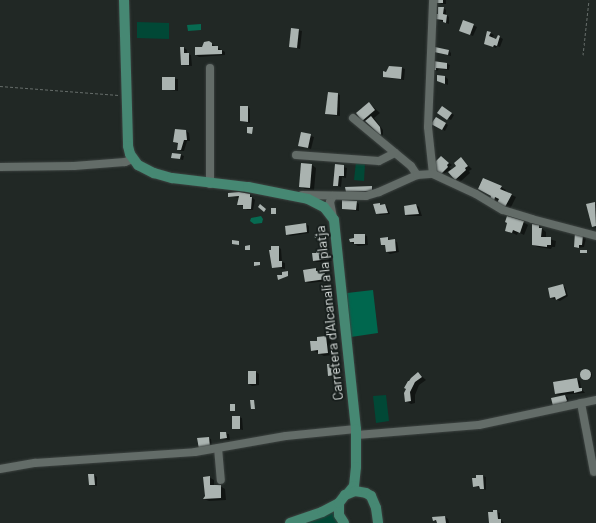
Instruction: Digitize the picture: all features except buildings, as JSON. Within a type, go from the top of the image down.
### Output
[{"type":"main road","points":[[124,0],[128,146],[133,159]]},
{"type":"main road","name":"Carretera d'Alcanalí a la platja","points":[[133,159],[146,169],[164,176],[210,184],[248,187],[289,195],[318,203],[330,213],[334,220],[356,432],[356,467],[354,486],[350,492]]},
{"type":"main road","name":"Carretera d'Alcanalí a la platja","points":[[356,467],[359,484],[374,502],[376,518]]},
{"type":"main road","points":[[290,523],[322,512],[339,503],[341,499],[350,492],[360,491],[366,493]]},
{"type":"main road","points":[[339,503],[339,515],[344,523]]},
{"type":"main road","points":[[370,523],[376,518]]},
{"type":"street","points":[[433,0],[428,127],[433,174]]},
{"type":"street","points":[[210,68],[210,184]]},
{"type":"street","points":[[353,118],[411,166],[417,174]]},
{"type":"street","points":[[296,155],[379,162],[395,152]]},
{"type":"street","points":[[0,167],[74,166],[125,162],[133,159]]},
{"type":"street","points":[[289,195],[371,195],[417,174],[433,174],[480,195],[503,210],[532,220],[596,236]]},
{"type":"street","points":[[333,196],[330,202],[334,220]]},
{"type":"street","points":[[0,469],[35,463],[195,452],[286,436],[479,425],[596,400]]},
{"type":"street","points":[[581,403],[594,472]]},
{"type":"street","points":[[218,448],[222,480]]},
{"type":"path","points":[[583,55],[589,0]]},
{"type":"path","points":[[0,86],[126,95]]},
{"type":"shaded area","points":[[137,22],[169,23],[169,39],[137,38]]},
{"type":"shaded area","points":[[201,24],[201,30],[188,31],[187,25]]},
{"type":"shaded area","points":[[356,162],[365,163],[364,181],[354,180]]},
{"type":"shaded area","points":[[261,216],[263,219],[262,223],[254,224],[250,221],[251,218]]},
{"type":"shaded area","points":[[373,290],[378,333],[351,337],[347,293]]},
{"type":"shaded area","points":[[386,395],[389,421],[376,423],[373,396]]},
{"type":"shaded area","points":[[334,511],[338,523],[296,523]]}]
